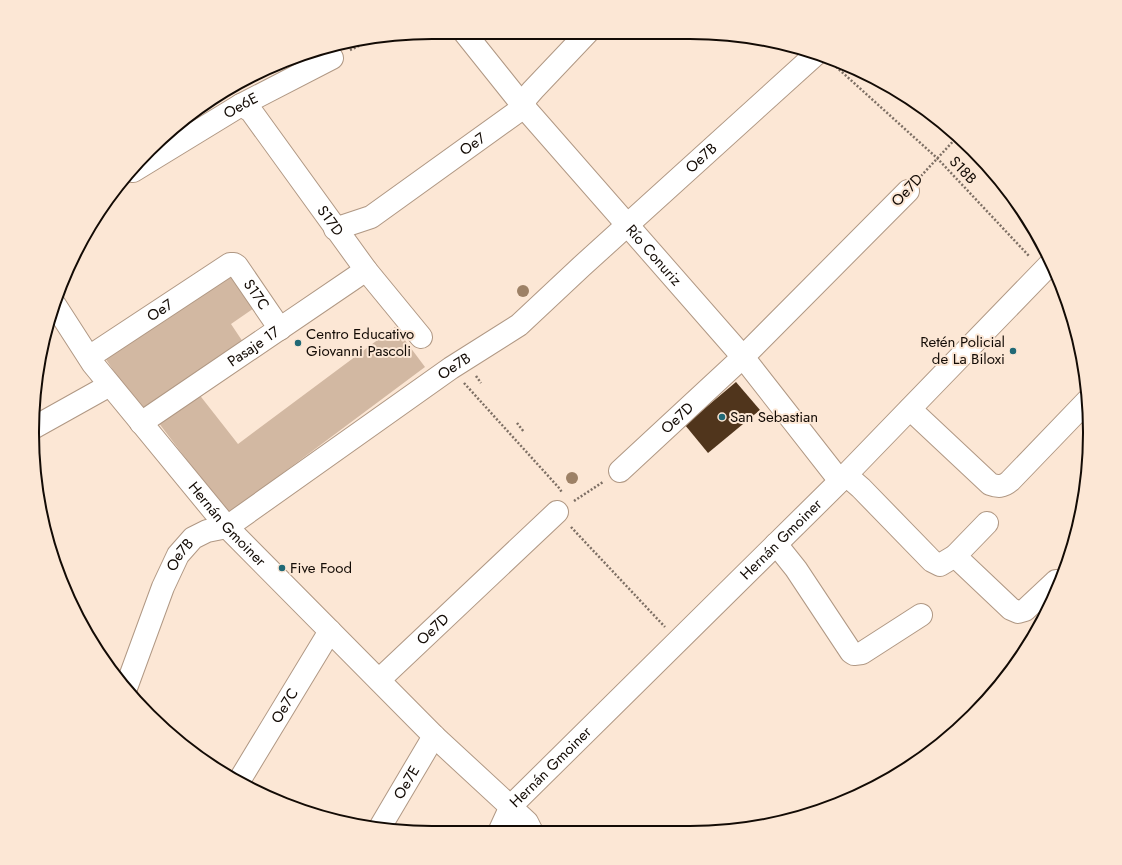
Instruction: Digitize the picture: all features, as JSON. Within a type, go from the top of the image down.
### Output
[{"type":"street","name":"Río Conuriz","points":[[470,39],[524,107],[743,357],[843,478],[861,488],[932,561],[940,565],[955,556]]},
{"type":"street","name":"Oe7","points":[[335,229],[371,217],[524,107],[526,98],[581,39]]},
{"type":"street","name":"Oe6E","points":[[146,163],[242,105],[332,58]]},
{"type":"street","name":"Oe7B","points":[[128,682],[162,587],[178,555],[193,538],[207,531],[227,528],[451,368],[519,325],[628,225],[821,62]]},
{"type":"street","name":"S17D","points":[[242,105],[251,111],[335,229],[366,270],[421,337]]},
{"type":"street","name":"Oe7D","points":[[620,471],[743,357],[908,191]]},
{"type":"street","name":"Oe7","points":[[89,357],[230,264]]},
{"type":"street","name":"S17C","points":[[230,264],[237,266],[280,329]]},
{"type":"street","name":"Hernán Gmoiner","points":[[58,311],[110,385],[227,528],[434,736],[511,806],[679,642],[843,478],[1046,268]]},
{"type":"street","name":"Pasaje 17","points":[[141,423],[366,270]]},
{"type":"street","points":[[39,424],[110,385]]},
{"type":"street","points":[[910,409],[990,484],[1004,486],[1082,406]]},
{"type":"street","name":"Oe7D","points":[[379,680],[557,512]]},
{"type":"street","points":[[987,522],[955,556],[1011,609],[1018,612],[1025,610],[1052,584]]},
{"type":"street","points":[[776,544],[796,569],[851,652],[854,654],[862,653],[921,615]]},
{"type":"street","name":"Oe7C","points":[[242,776],[330,631]]},
{"type":"street","name":"Oe7E","points":[[382,823],[434,736]]},
{"type":"street","points":[[502,826],[511,806],[529,826]]},
{"type":"path","name":"S18B","points":[[834,67],[937,158],[1045,265]]},
{"type":"path","name":"Oe7D","points":[[908,191],[953,141]]},
{"type":"path","points":[[451,368],[560,489],[562,496],[557,512]]},
{"type":"path","points":[[475,376],[481,382]]},
{"type":"path","points":[[517,423],[524,432]]},
{"type":"path","points":[[557,512],[620,471]]},
{"type":"path","points":[[557,512],[679,642]]},
{"type":"shaded area","points":[[234,267],[260,304],[231,324],[245,345],[142,413],[103,355]]},
{"type":"shaded area","points":[[395,327],[425,367],[228,514],[158,422],[198,393],[238,444]]},
{"type":"building","name":"San Sebastian","points":[[736,382],[760,410],[708,453],[685,425]]},
{"type":"place","name":"Centro Educativo Giovanni Pascoli","points":[[298,343]]},
{"type":"place","name":"Retén Policial de La Biloxi","points":[[1013,351]]},
{"type":"place","name":"San Sebastian","points":[[722,417]]},
{"type":"place","name":"Five Food","points":[[282,568]]}]
